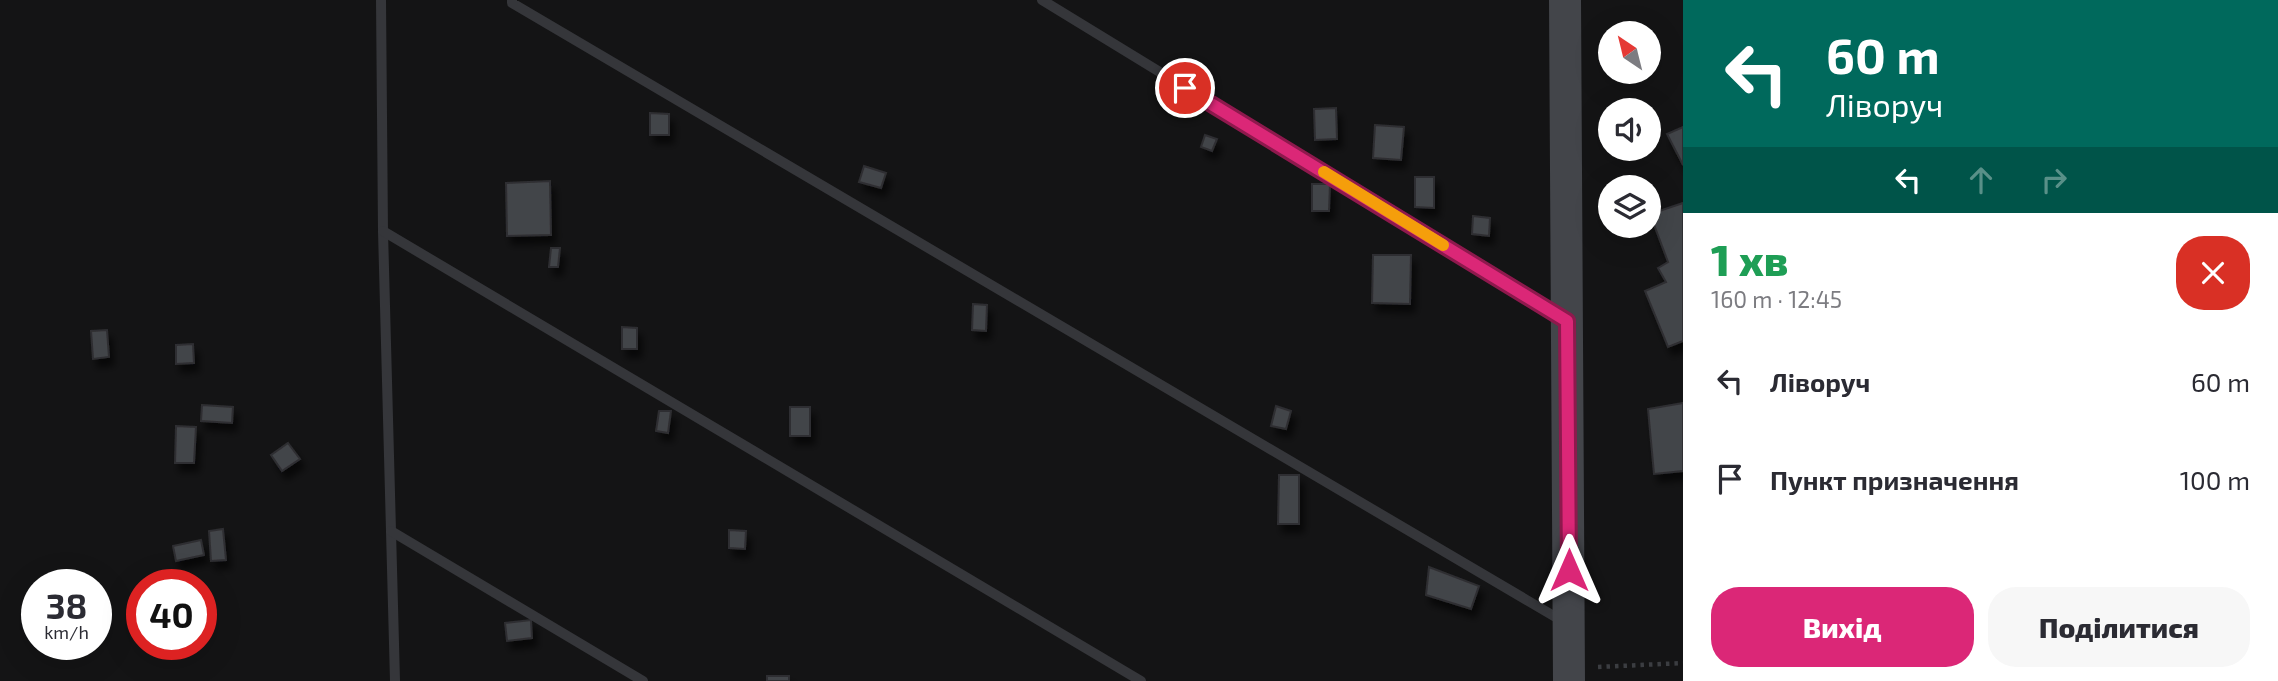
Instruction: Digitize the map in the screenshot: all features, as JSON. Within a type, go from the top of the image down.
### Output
[{"type":"street","points":[[1563,1],[1569,675]]},
{"type":"lane","points":[[382,0],[383,231],[395,681]]},
{"type":"lane","points":[[512,0],[512,3],[1569,625]]},
{"type":"lane","points":[[1042,0],[1567,321]]},
{"type":"lane","points":[[383,231],[1141,681]]},
{"type":"lane","points":[[391,531],[643,681]]},
{"type":"path","points":[[1569,675],[1683,663]]},
{"type":"building","points":[[1336,108],[1337,139],[1315,140],[1314,109]]},
{"type":"building","points":[[650,113],[669,114],[669,135],[650,135]]},
{"type":"building","points":[[1375,125],[1404,127],[1401,160],[1373,158]]},
{"type":"building","points":[[1683,127],[1683,165],[1667,134]]},
{"type":"building","points":[[1205,135],[1217,139],[1212,151],[1201,147]]},
{"type":"building","points":[[864,166],[886,173],[881,188],[859,182]]},
{"type":"building","points":[[1415,177],[1434,177],[1434,208],[1415,207]]},
{"type":"building","points":[[550,181],[551,235],[507,236],[506,183]]},
{"type":"building","points":[[1312,184],[1330,184],[1329,211],[1312,211]]},
{"type":"building","points":[[1683,203],[1683,341],[1668,347],[1645,291],[1666,282],[1658,268],[1668,262],[1659,238],[1661,210]]},
{"type":"building","points":[[1473,216],[1490,218],[1489,236],[1472,234]]},
{"type":"building","points":[[551,248],[560,248],[558,267],[549,267]]},
{"type":"building","points":[[1373,255],[1411,255],[1410,304],[1372,303]]},
{"type":"building","points":[[973,304],[987,305],[986,331],[972,330]]},
{"type":"building","points":[[622,327],[637,328],[637,349],[622,349]]},
{"type":"building","points":[[107,330],[109,357],[93,359],[91,331]]},
{"type":"building","points":[[193,344],[194,363],[176,364],[176,345]]},
{"type":"building","points":[[1683,403],[1683,471],[1654,474],[1648,409]]},
{"type":"building","points":[[202,405],[233,407],[232,423],[201,421]]},
{"type":"building","points":[[1276,406],[1291,411],[1286,429],[1271,426]]},
{"type":"building","points":[[790,407],[810,407],[810,436],[790,436]]},
{"type":"building","points":[[659,411],[671,411],[668,433],[656,431]]},
{"type":"building","points":[[176,426],[196,427],[194,463],[175,463]]},
{"type":"building","points":[[288,443],[300,459],[282,471],[271,455]]},
{"type":"building","points":[[1279,475],[1299,475],[1299,524],[1278,524]]},
{"type":"building","points":[[223,529],[226,560],[211,561],[209,531]]},
{"type":"building","points":[[729,530],[746,531],[745,549],[729,548]]},
{"type":"building","points":[[201,540],[204,555],[176,561],[173,546]]},
{"type":"building","points":[[1429,567],[1479,586],[1471,609],[1426,595]]},
{"type":"building","points":[[531,620],[532,638],[507,641],[505,623]]},
{"type":"building","points":[[767,676],[789,676],[789,681],[767,681]]},
{"type":"slow traffic","points":[[1324,172],[1443,245]]},
{"type":"route","points":[[1185,88],[1567,321],[1569,570]]}]
